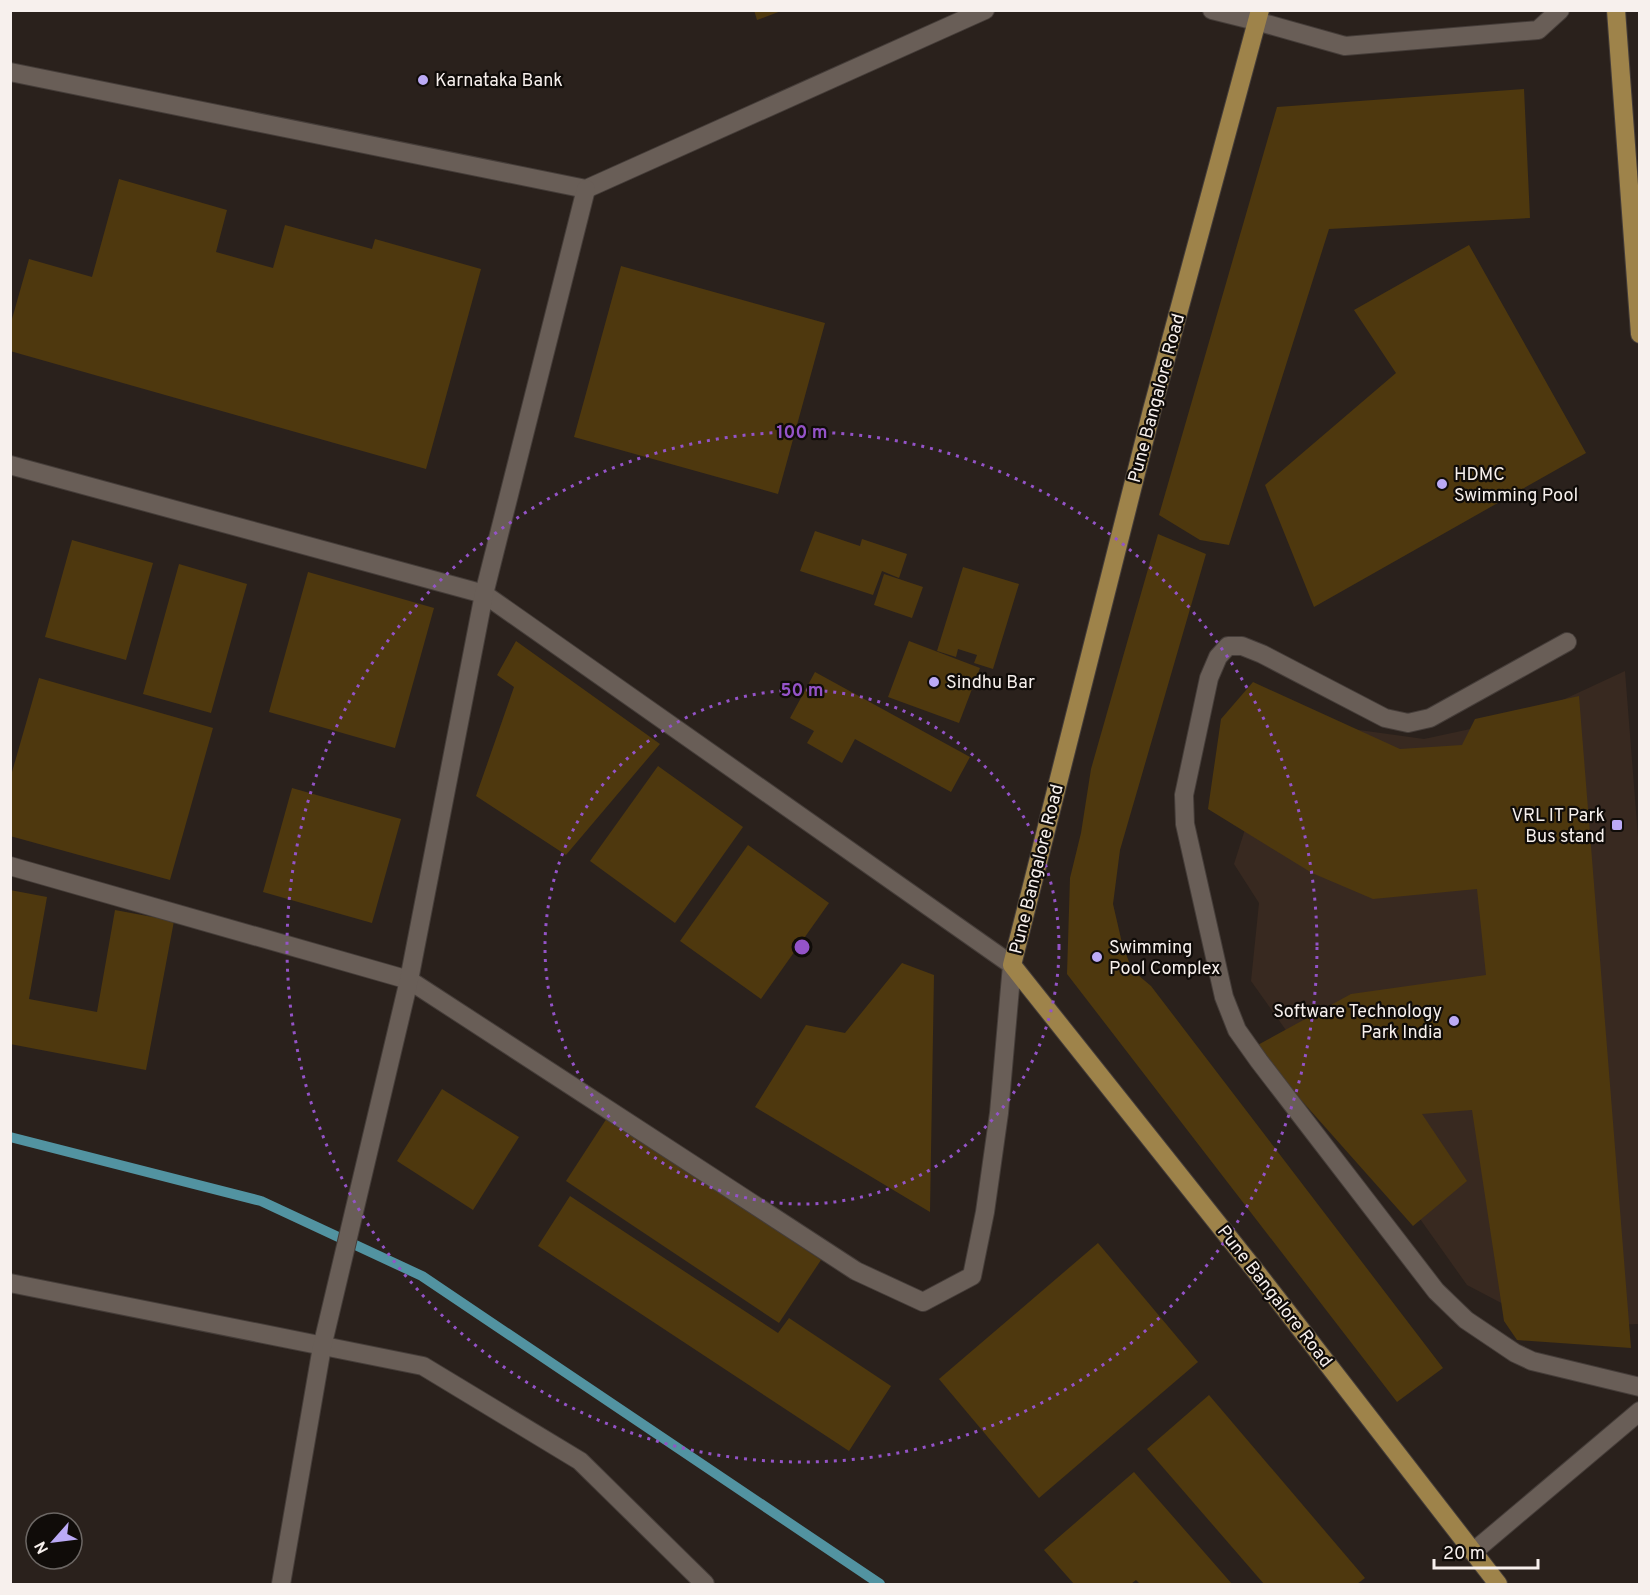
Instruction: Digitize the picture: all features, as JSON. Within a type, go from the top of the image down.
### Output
[{"type":"main road","points":[[1616,10],[1640,334]]},
{"type":"main road","name":"Pune Bangalore Road","points":[[1258,16],[1152,410],[1012,965],[1254,1269],[1498,1584]]},
{"type":"street","points":[[10,72],[586,189],[985,10]]},
{"type":"street","points":[[1212,10],[1258,16],[1345,46],[1538,30],[1560,10]]},
{"type":"street","points":[[281,1584],[322,1347],[409,980],[484,594],[586,189]]},
{"type":"street","points":[[10,465],[484,594],[1012,965],[999,1113],[985,1212],[972,1276],[923,1302],[856,1271],[409,980],[10,866]]},
{"type":"street","points":[[1567,642],[1430,718],[1408,723],[1385,718],[1262,654],[1242,646],[1228,646],[1218,657],[1209,678],[1184,795],[1185,824],[1224,998],[1237,1030],[1436,1291],[1466,1320],[1515,1353],[1532,1361],[1640,1387]]},
{"type":"street","points":[[10,1283],[423,1366],[580,1461],[705,1584]]},
{"type":"street","points":[[1473,1552],[1640,1411]]},
{"type":"shaded area","name":"Software Technology Park India","points":[[1625,671],[1640,862],[1639,1324],[1547,1327],[1467,1285],[1251,981],[1259,903],[1234,864],[1280,719],[1424,739],[1526,717]]},
{"type":"building","points":[[754,10],[781,10],[781,11],[757,20]]},
{"type":"building","points":[[1524,89],[1530,218],[1329,229],[1229,545],[1200,540],[1159,515],[1277,107]]},
{"type":"building","points":[[119,179],[227,210],[216,252],[273,268],[285,225],[372,249],[375,239],[481,269],[426,469],[10,351],[10,326],[29,259],[92,277]]},
{"type":"building","points":[[1469,245],[1586,453],[1314,607],[1265,485],[1396,373],[1354,310]]},
{"type":"building","points":[[621,266],[825,323],[778,494],[574,437]]},
{"type":"building","points":[[815,531],[860,546],[862,539],[907,554],[899,578],[882,571],[873,595],[800,571]]},
{"type":"building","name":"Swimming Pool Complex","points":[[1158,534],[1206,554],[1120,850],[1113,904],[1122,943],[1132,970],[1151,986],[1443,1368],[1397,1402],[1067,974],[1070,878],[1081,833],[1091,769]]},
{"type":"building","points":[[72,540],[153,563],[126,660],[45,637]]},
{"type":"building","points":[[179,564],[247,584],[211,713],[143,694]]},
{"type":"building","points":[[963,567],[1019,584],[993,669],[974,663],[977,655],[958,649],[956,657],[937,651]]},
{"type":"building","points":[[308,572],[434,608],[395,748],[269,712]]},
{"type":"building","points":[[884,574],[923,587],[912,618],[874,605]]},
{"type":"building","points":[[516,641],[660,744],[566,855],[476,796],[514,687],[497,675]]},
{"type":"building","name":"Sindhu Bar","points":[[909,641],[980,668],[959,723],[888,697]]},
{"type":"building","points":[[815,672],[970,757],[951,792],[855,739],[842,763],[807,743],[814,731],[790,718]]},
{"type":"building","points":[[39,678],[213,728],[170,880],[10,836],[10,779]]},
{"type":"building","name":"Software Technology Park India","points":[[1253,682],[1400,749],[1462,745],[1475,719],[1579,696],[1631,1348],[1517,1340],[1504,1321],[1472,1110],[1422,1114],[1467,1181],[1413,1226],[1254,1047],[1351,994],[1486,975],[1477,889],[1373,899],[1312,873],[1208,809],[1221,719]]},
{"type":"building","points":[[658,766],[743,827],[675,923],[590,861]]},
{"type":"building","points":[[292,788],[401,819],[372,923],[263,892]]},
{"type":"building","points":[[748,845],[829,903],[761,999],[680,941]]},
{"type":"building","points":[[10,890],[47,897],[29,999],[97,1012],[115,910],[174,921],[146,1070],[10,1044]]},
{"type":"building","points":[[902,963],[934,975],[930,1212],[755,1107],[806,1025],[845,1033]]},
{"type":"building","points":[[442,1089],[519,1137],[473,1210],[397,1161]]},
{"type":"building","points":[[607,1118],[821,1260],[779,1323],[566,1181]]},
{"type":"building","points":[[570,1196],[778,1333],[789,1318],[891,1386],[849,1451],[538,1246]]},
{"type":"building","points":[[1098,1243],[1198,1362],[1039,1498],[939,1379]]},
{"type":"building","points":[[1209,1395],[1365,1578],[1357,1584],[1264,1584],[1147,1449]]},
{"type":"building","points":[[1134,1472],[1232,1584],[1140,1584],[1136,1580],[1131,1584],[1074,1584],[1044,1550]]},
{"type":"waterway","points":[[10,1137],[261,1201],[422,1276],[880,1584]]},
{"type":"place","name":"Karnataka Bank","points":[[423,80]]},
{"type":"place","name":"HDMC Swimming Pool","points":[[1442,484]]},
{"type":"place","name":"Sindhu Bar","points":[[934,682]]},
{"type":"place","name":"VRL IT Park Bus stand","points":[[1617,825]]},
{"type":"place","name":"Swimming Pool Complex","points":[[1097,957]]},
{"type":"place","name":"Software Technology Park India","points":[[1454,1021]]}]
